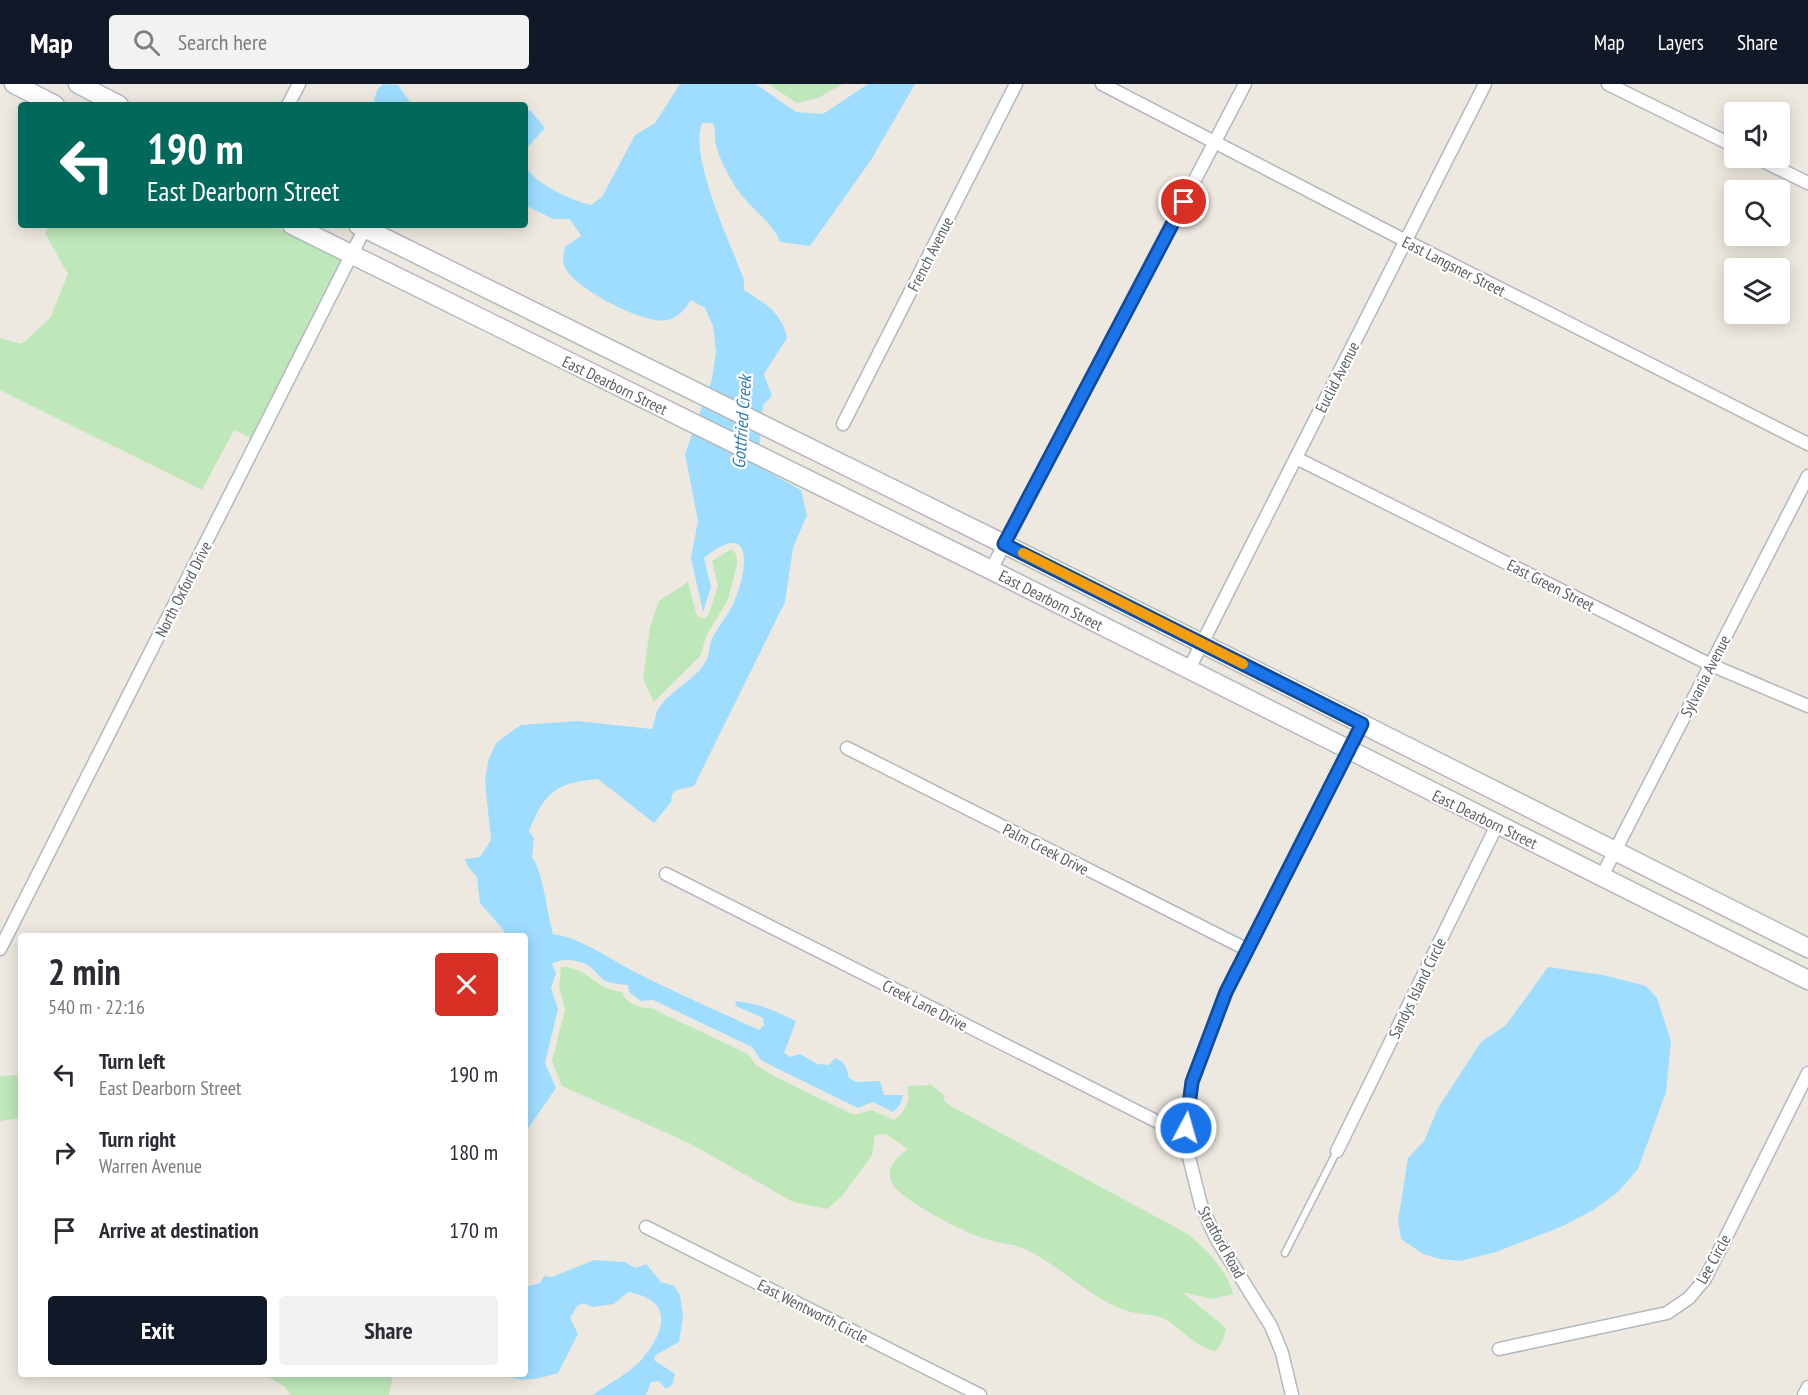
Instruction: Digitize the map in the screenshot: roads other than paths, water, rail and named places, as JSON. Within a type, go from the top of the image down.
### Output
[{"type":"main road","points":[[14,84],[49,102]]},
{"type":"main road","points":[[78,84],[113,102]]},
{"type":"main road","name":"East Dearborn Street","points":[[298,228],[991,570],[1808,980]]},
{"type":"main road","name":"East Dearborn Street","points":[[365,228],[1004,544],[1808,948]]},
{"type":"street","points":[[290,102],[299,84]]},
{"type":"street","name":"French Avenue","points":[[843,424],[1016,84]]},
{"type":"street","name":"East Langsner Street","points":[[1102,84],[1808,444]]},
{"type":"street","points":[[991,570],[1245,84]]},
{"type":"street","name":"Euclid Avenue","points":[[1189,669],[1485,84]]},
{"type":"street","points":[[1608,84],[1724,141]]},
{"type":"street","points":[[1777,168],[1808,183]]},
{"type":"street","name":"North Oxford Drive","points":[[0,949],[351,256],[360,228]]},
{"type":"street","name":"East Green Street","points":[[1296,458],[1711,665],[1808,705]]},
{"type":"street","name":"Sylvania Avenue","points":[[1602,876],[1808,476]]},
{"type":"street","name":"Stratford Road","points":[[1295,1394],[1271,1326],[1216,1238],[1201,1205],[1186,1149],[1186,1128],[1192,1082],[1198,1059],[1246,949],[1362,724]]},
{"type":"street","name":"Palm Creek Drive","points":[[847,748],[1246,949]]},
{"type":"street","name":"Sandys Island Circle","points":[[1337,1151],[1497,825]]},
{"type":"street","name":"Creek Lane Drive","points":[[666,874],[1166,1126],[1186,1128]]},
{"type":"street","name":"Lee Circle","points":[[1499,1349],[1662,1315],[1689,1298],[1705,1279],[1808,1073]]},
{"type":"street","name":"East Wentworth Circle","points":[[646,1227],[980,1395]]},
{"type":"street","points":[[1804,1395],[1808,1387]]},
{"type":"lane","points":[[1285,1252],[1337,1151]]},
{"type":"water","points":[[383,84],[398,85],[410,102],[374,102],[377,90]]},
{"type":"water","name":"Gottfried Creek","points":[[680,84],[756,84],[796,112],[823,114],[868,84],[915,84],[871,160],[810,246],[780,242],[773,229],[741,195],[730,178],[717,150],[713,123],[702,123],[701,157],[706,179],[744,280],[744,290],[771,309],[781,321],[787,338],[764,374],[772,396],[763,405],[758,458],[761,468],[801,490],[807,515],[793,548],[785,602],[694,786],[677,790],[672,794],[671,802],[654,823],[598,779],[561,787],[553,792],[540,807],[529,831],[534,838],[532,857],[542,881],[553,934],[575,940],[652,981],[759,1030],[764,1025],[763,1018],[736,1006],[735,1001],[759,1006],[796,1021],[784,1053],[790,1057],[800,1054],[818,1064],[829,1065],[835,1058],[843,1063],[849,1078],[856,1082],[880,1081],[884,1095],[903,1095],[900,1105],[893,1112],[873,1102],[858,1108],[761,1060],[752,1047],[653,1000],[641,1001],[629,992],[628,985],[607,981],[585,964],[565,960],[552,964],[556,973],[551,988],[558,1009],[545,1063],[556,1088],[528,1129],[528,933],[504,933],[480,903],[477,877],[468,867],[465,859],[480,857],[491,840],[485,782],[488,761],[496,743],[521,725],[577,721],[652,729],[658,710],[664,701],[703,666],[712,640],[734,602],[743,575],[743,552],[739,545],[731,543],[720,547],[704,558],[711,587],[703,612],[691,558],[698,521],[685,454],[712,379],[716,352],[713,326],[705,308],[691,300],[675,317],[657,320],[626,311],[610,303],[579,283],[569,274],[564,265],[565,247],[581,236],[570,219],[553,219],[528,206],[528,170],[544,185],[574,200],[591,205],[602,197],[635,135],[655,123]]},
{"type":"water","points":[[530,110],[545,128],[528,147],[528,111]]},
{"type":"water","points":[[1548,967],[1603,975],[1646,986],[1657,998],[1671,1041],[1666,1092],[1638,1169],[1618,1192],[1595,1209],[1563,1226],[1496,1252],[1460,1261],[1423,1254],[1401,1239],[1398,1221],[1408,1158],[1424,1141],[1438,1108],[1481,1042],[1506,1025]]},
{"type":"water","points":[[594,1260],[625,1262],[635,1268],[646,1264],[661,1282],[674,1286],[680,1295],[683,1316],[679,1342],[656,1355],[654,1360],[675,1374],[672,1385],[666,1389],[659,1381],[651,1382],[646,1395],[593,1395],[625,1374],[642,1359],[660,1328],[659,1309],[653,1302],[643,1296],[628,1292],[614,1304],[592,1307],[584,1303],[577,1306],[570,1318],[578,1334],[558,1373],[531,1379],[511,1377],[528,1377],[528,1286],[540,1283],[544,1276],[552,1277]]}]
